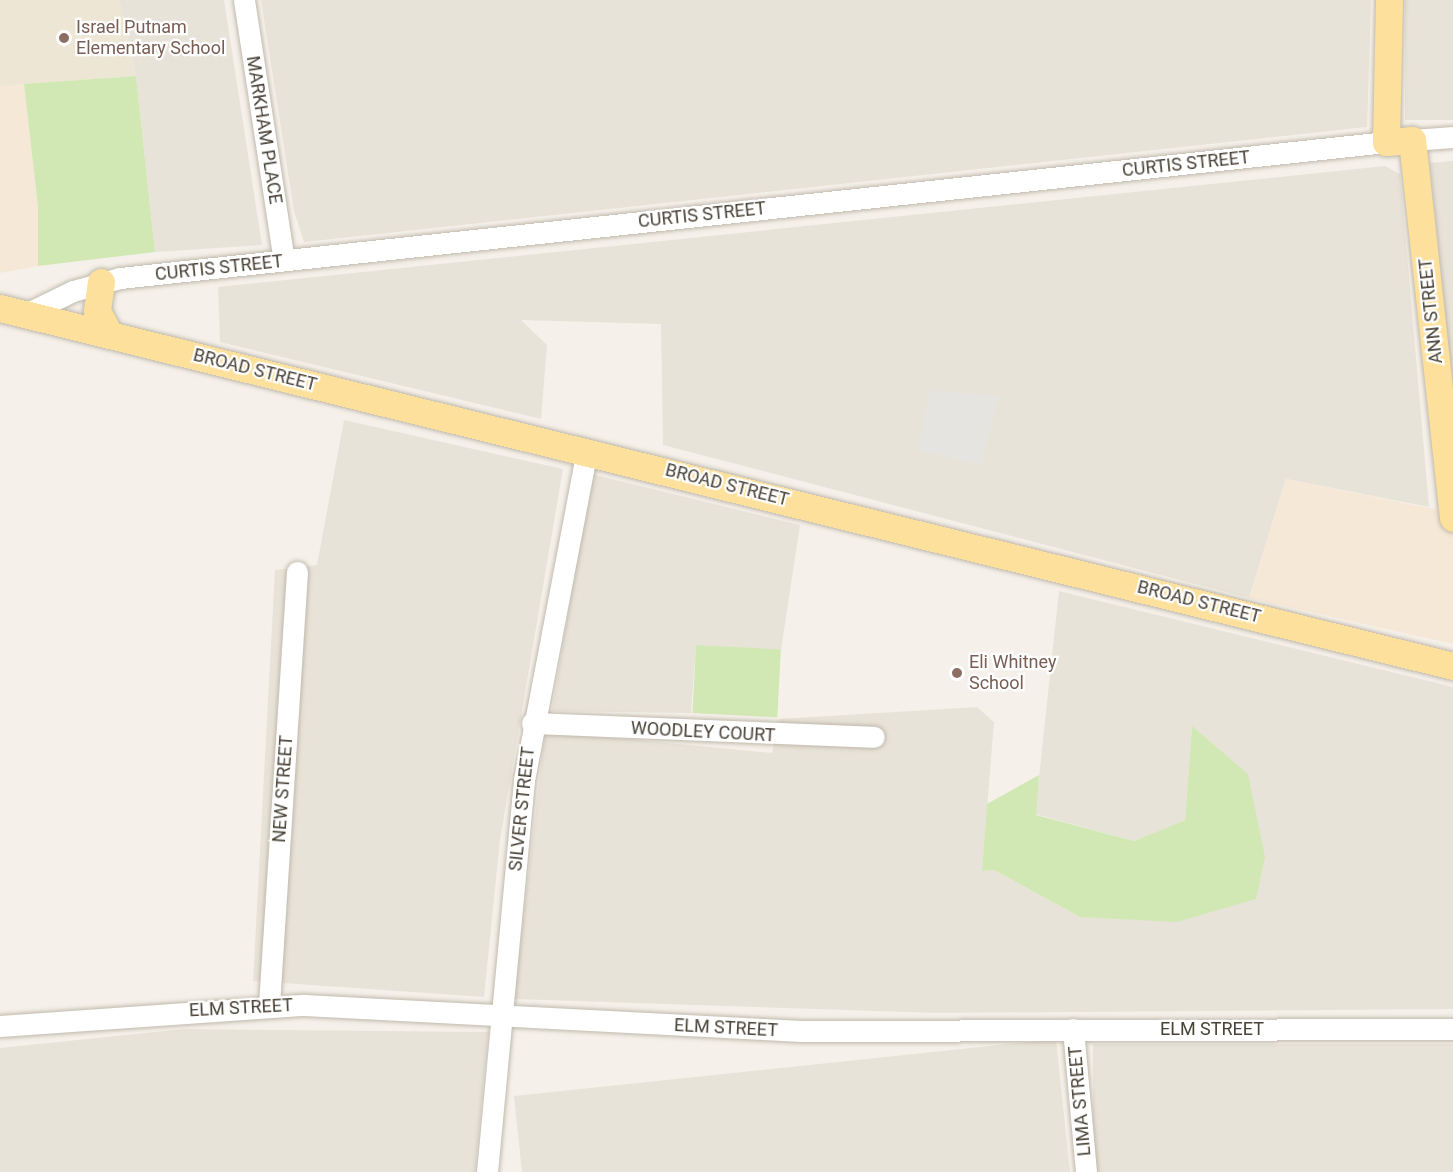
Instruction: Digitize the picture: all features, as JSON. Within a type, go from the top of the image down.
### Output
[{"type":"main road","points":[[1389,0],[1386,142],[1412,140]]},
{"type":"main road","name":"ANN STREET","points":[[1412,140],[1453,518]]},
{"type":"main road","points":[[101,282],[97,311],[110,335]]},
{"type":"main road","name":"BROAD STREET","points":[[0,308],[1453,666]]},
{"type":"street","name":"MARKHAM PLACE","points":[[244,0],[284,260]]},
{"type":"street","points":[[1412,140],[1453,137]]},
{"type":"street","name":"CURTIS STREET","points":[[26,314],[65,294],[101,282],[284,260],[1386,142]]},
{"type":"street","name":"SILVER STREET","points":[[487,1172],[532,723],[587,451]]},
{"type":"street","name":"NEW STREET","points":[[269,1005],[297,573]]},
{"type":"street","name":"WOODLEY COURT","points":[[532,723],[874,737]]},
{"type":"street","name":"ELM STREET","points":[[0,1026],[269,1005],[801,1031],[1453,1029]]},
{"type":"street","name":"LIMA STREET","points":[[1073,1029],[1086,1172]]},
{"type":"shaded area","name":"Israel Putnam Elementary School","points":[[0,0],[119,0],[136,76],[0,86]]},
{"type":"shaded area","points":[[119,0],[224,0],[262,245],[155,252],[136,76]]},
{"type":"shaded area","points":[[261,0],[1371,0],[1367,127],[304,242],[294,211]]},
{"type":"shaded area","points":[[1405,0],[1453,0],[1453,120],[1405,120]]},
{"type":"shaded area","points":[[24,84],[38,207],[38,266],[0,273],[0,86]]},
{"type":"shaded area","points":[[1453,161],[1453,394],[1430,163]]},
{"type":"shaded area","points":[[1385,166],[1400,174],[1429,507],[1286,479],[1249,598],[663,445],[661,324],[521,320],[547,345],[541,419],[220,342],[218,287]]},
{"type":"shaded area","points":[[930,390],[998,396],[981,465],[918,450]]},
{"type":"shaded area","points":[[344,420],[563,469],[500,840],[484,997],[253,981],[275,570],[317,565]]},
{"type":"shaded area","points":[[591,474],[800,525],[781,650],[696,645],[691,713],[552,711]]},
{"type":"shaded area","points":[[1286,479],[1453,513],[1453,644],[1249,598]]},
{"type":"shaded area","points":[[1059,591],[1453,687],[1453,1009],[936,1013],[514,999],[545,731],[772,753],[780,719],[977,707],[994,722],[982,871],[994,870],[1080,917],[1256,899],[1192,726],[1185,820],[1134,841],[1035,814]]},
{"type":"shaded area","points":[[184,1029],[488,1032],[475,1172],[0,1172],[0,1048]]},
{"type":"shaded area","points":[[1056,1039],[1070,1172],[522,1172],[514,1096]]},
{"type":"shaded area","points":[[1093,1044],[1453,1044],[1453,1172],[1093,1172]]},
{"type":"green space","points":[[136,76],[155,252],[38,266],[38,207],[24,84]]},
{"type":"green space","points":[[696,645],[781,649],[777,717],[692,713]]},
{"type":"green space","points":[[1192,726],[1248,774],[1265,857],[1256,899],[1177,922],[1080,917],[994,870],[982,871],[987,804],[1039,775],[1036,815],[1134,841],[1185,820]]},
{"type":"place","name":"Israel Putnam Elementary School","points":[[64,38]]},
{"type":"place","name":"Eli Whitney School","points":[[957,673]]}]
